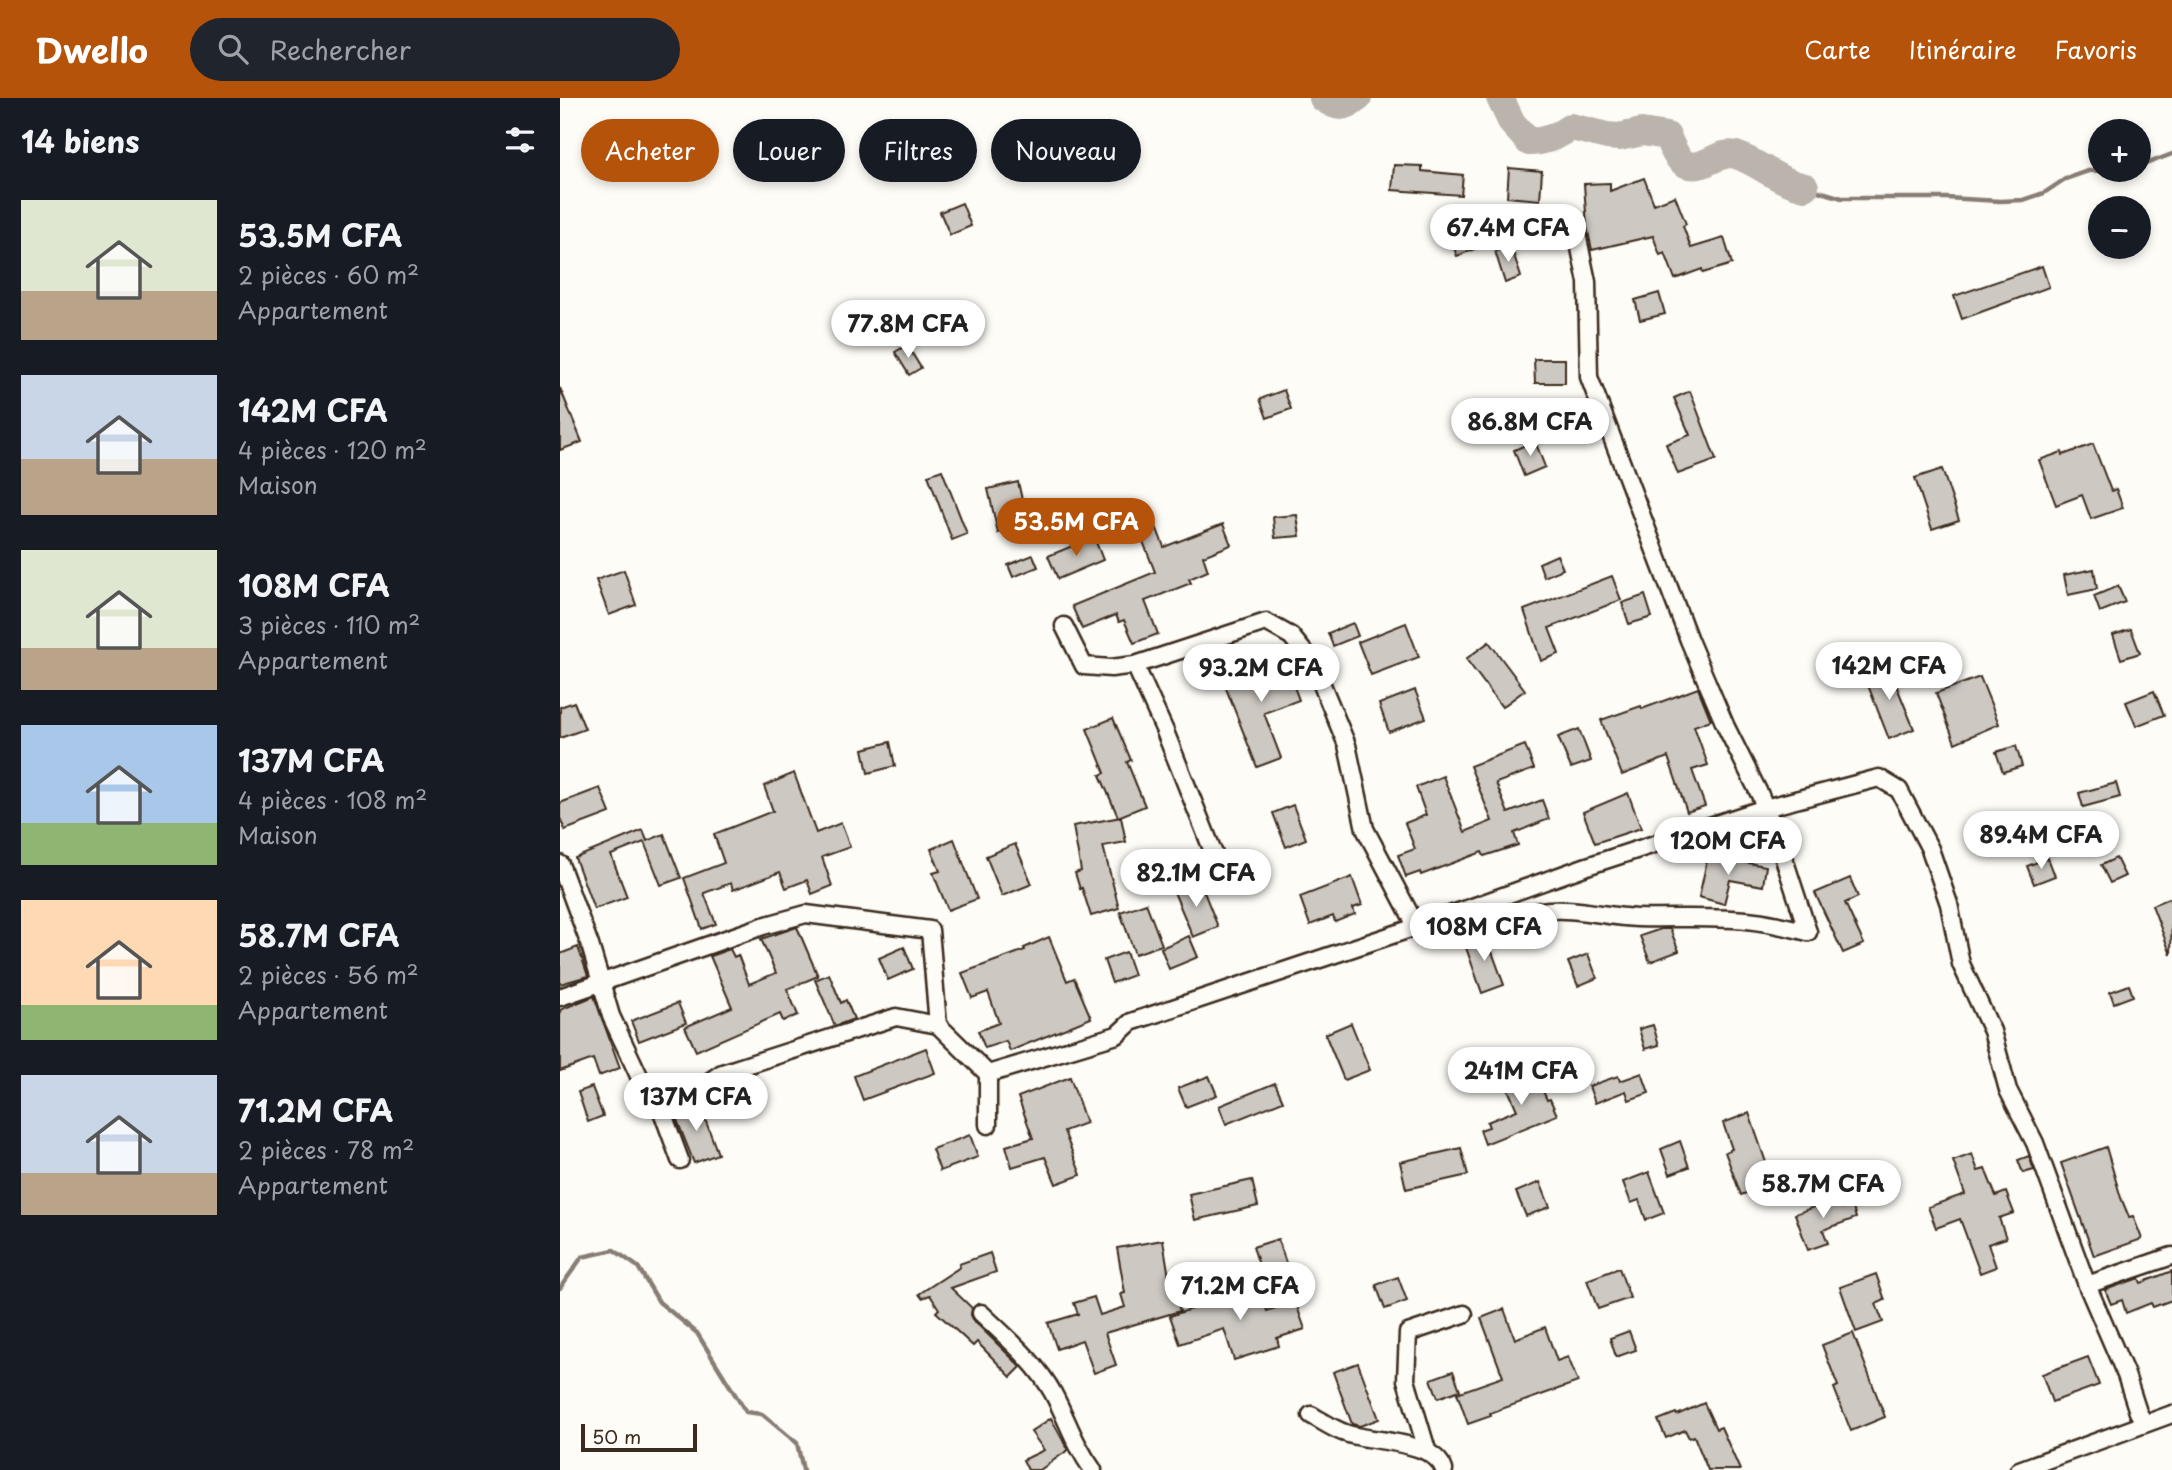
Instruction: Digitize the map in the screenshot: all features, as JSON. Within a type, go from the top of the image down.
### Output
[{"type":"street","points":[[1064,626],[1084,666],[1111,668],[1135,665],[1266,622],[1291,636],[1313,663],[1347,745],[1365,830],[1412,918],[1422,925],[1467,929],[1538,911],[1562,908],[1636,918],[1756,921],[1808,932],[1783,853],[1689,640],[1589,377],[1587,282],[1576,229]]},
{"type":"street","points":[[1135,665],[1164,729],[1224,879]]},
{"type":"street","points":[[988,1074],[1117,1035],[1131,1022],[1422,925],[1587,866],[1765,808],[1879,778],[1899,790],[1930,849],[1949,904],[1961,964],[1992,1031],[2008,1090],[2035,1143],[2087,1285],[2144,1422]]},
{"type":"street","points":[[560,864],[565,894],[590,945],[611,1016],[640,1078],[656,1095],[680,1160]]},
{"type":"street","points":[[560,997],[763,926],[806,915],[930,930],[938,1025]]},
{"type":"street","points":[[656,1095],[682,1100],[722,1073],[896,1017],[938,1025],[988,1074],[988,1125]]},
{"type":"street","points":[[2087,1285],[2172,1256]]},
{"type":"street","points":[[981,1312],[1035,1366],[1052,1392],[1078,1450],[1093,1470]]},
{"type":"street","points":[[1444,1470],[1442,1464],[1427,1450],[1406,1380],[1408,1333],[1464,1314]]},
{"type":"street","points":[[2019,1470],[2172,1413]]},
{"type":"street","points":[[1311,1415],[1345,1433],[1427,1450]]},
{"type":"building","points":[[1394,165],[1422,166],[1422,171],[1463,175],[1461,195],[1392,190]]},
{"type":"building","points":[[1509,168],[1542,171],[1540,200],[1507,197]]},
{"type":"building","points":[[1644,178],[1654,204],[1675,196],[1686,224],[1683,226],[1691,248],[1724,238],[1732,264],[1703,273],[1702,269],[1675,279],[1665,253],[1660,255],[1653,236],[1592,250],[1587,227],[1584,184],[1610,183],[1610,191]]},
{"type":"building","points":[[962,203],[971,226],[950,235],[940,212]]},
{"type":"building","points":[[1473,208],[1487,244],[1457,256],[1444,222]]},
{"type":"building","points":[[1511,246],[1521,277],[1505,283],[1495,251]]},
{"type":"building","points":[[2042,266],[2049,287],[1962,319],[1954,296]]},
{"type":"building","points":[[1659,293],[1665,314],[1640,320],[1635,300]]},
{"type":"building","points":[[907,345],[921,368],[909,375],[895,352]]},
{"type":"building","points":[[1534,359],[1565,359],[1565,383],[1535,383]]},
{"type":"building","points":[[560,388],[582,442],[560,450]]},
{"type":"building","points":[[1284,390],[1291,409],[1267,418],[1260,399]]},
{"type":"building","points":[[1690,391],[1716,460],[1678,474],[1666,444],[1690,435],[1674,398]]},
{"type":"building","points":[[1535,441],[1545,467],[1524,476],[1514,450]]},
{"type":"building","points":[[2093,444],[2111,491],[2116,489],[2123,508],[2091,519],[2082,495],[2056,505],[2039,460]]},
{"type":"building","points":[[1942,469],[1959,520],[1932,529],[1915,478]]},
{"type":"building","points":[[942,470],[967,534],[952,540],[928,475]]},
{"type":"building","points":[[1018,482],[1028,526],[998,533],[988,489]]},
{"type":"building","points":[[1297,515],[1300,536],[1275,538],[1273,517]]},
{"type":"building","points":[[1155,524],[1164,547],[1223,524],[1231,545],[1203,556],[1208,571],[1189,579],[1191,583],[1145,601],[1158,634],[1134,643],[1124,620],[1119,622],[1116,615],[1082,629],[1072,606],[1155,572],[1139,531]]},
{"type":"building","points":[[1094,537],[1103,560],[1058,579],[1048,556]]},
{"type":"building","points":[[1033,555],[1038,567],[1013,577],[1008,565]]},
{"type":"building","points":[[1557,555],[1563,569],[1544,577],[1539,563]]},
{"type":"building","points":[[2094,569],[2097,589],[2068,595],[2064,575]]},
{"type":"building","points":[[624,570],[636,605],[609,615],[596,580]]},
{"type":"building","points":[[1612,576],[1621,600],[1549,628],[1559,654],[1541,661],[1524,610]]},
{"type":"building","points":[[2118,586],[2125,602],[2100,612],[2094,596]]},
{"type":"building","points":[[1645,595],[1652,617],[1629,624],[1622,603]]},
{"type":"building","points":[[1353,623],[1358,636],[1333,646],[1328,633]]},
{"type":"building","points":[[1406,623],[1419,657],[1371,675],[1358,642]]},
{"type":"building","points":[[2131,629],[2140,653],[2121,659],[2113,635]]},
{"type":"building","points":[[1489,642],[1525,690],[1502,707],[1466,659]]},
{"type":"building","points":[[1282,655],[1299,700],[1264,713],[1281,758],[1257,767],[1222,678]]},
{"type":"building","points":[[1888,665],[1914,729],[1889,739],[1864,675]]},
{"type":"building","points":[[1980,677],[1999,724],[1955,743],[1936,693]]},
{"type":"building","points":[[1698,688],[1711,720],[1694,726],[1708,765],[1692,770],[1705,806],[1687,812],[1668,757],[1622,775],[1601,720],[1641,706],[1642,709]]},
{"type":"building","points":[[1415,690],[1426,718],[1389,732],[1379,704]]},
{"type":"building","points":[[2154,691],[2164,715],[2136,726],[2126,702]]},
{"type":"building","points":[[574,702],[585,729],[560,738],[560,707]]},
{"type":"building","points":[[1113,718],[1131,760],[1127,762],[1145,806],[1118,817],[1100,775],[1105,773],[1087,729]]},
{"type":"building","points":[[1579,729],[1591,761],[1571,768],[1558,737]]},
{"type":"building","points":[[890,742],[895,766],[868,773],[863,749]]},
{"type":"building","points":[[1525,745],[1534,769],[1496,783],[1508,813],[1542,800],[1549,819],[1514,833],[1518,845],[1484,856],[1482,852],[1421,875],[1420,872],[1406,877],[1398,855],[1415,849],[1405,823],[1426,815],[1416,787],[1443,776],[1465,832],[1492,821],[1470,766]]},
{"type":"building","points":[[2016,746],[2022,766],[2003,772],[1996,752]]},
{"type":"building","points":[[794,773],[816,833],[841,823],[850,847],[822,857],[832,886],[812,894],[807,880],[786,888],[780,872],[733,890],[731,883],[704,893],[716,924],[702,929],[684,878],[724,863],[714,834],[773,811],[764,786]]},
{"type":"building","points":[[2116,783],[2120,797],[2083,807],[2079,793]]},
{"type":"building","points":[[600,788],[610,813],[565,830],[560,818],[560,803]]},
{"type":"building","points":[[1628,793],[1641,828],[1595,843],[1583,812]]},
{"type":"building","points":[[1293,805],[1306,839],[1286,847],[1273,813]]},
{"type":"building","points":[[1121,817],[1126,842],[1103,846],[1119,908],[1091,916],[1075,873],[1081,871],[1073,826]]},
{"type":"building","points":[[643,830],[647,841],[664,834],[681,878],[661,885],[644,842],[611,855],[627,897],[594,909],[575,858]]},
{"type":"building","points":[[954,839],[977,899],[948,910],[933,873],[940,871],[931,849]]},
{"type":"building","points":[[1015,844],[1032,884],[1002,896],[986,856]]},
{"type":"building","points":[[1708,856],[1766,866],[1763,886],[1730,880],[1724,904],[1699,897]]},
{"type":"building","points":[[2048,858],[2055,876],[2034,884],[2027,866]]},
{"type":"building","points":[[2116,858],[2125,876],[2110,883],[2101,865]]},
{"type":"building","points":[[1352,877],[1362,905],[1353,908],[1355,914],[1335,922],[1333,916],[1310,925],[1300,897]]},
{"type":"building","points":[[1850,878],[1858,897],[1845,903],[1864,944],[1843,953],[1815,893]]},
{"type":"building","points":[[1200,882],[1218,927],[1193,937],[1174,892]]},
{"type":"building","points":[[2169,898],[2172,906],[2171,955],[2152,905]]},
{"type":"building","points":[[1146,903],[1162,945],[1135,954],[1120,912]]},
{"type":"building","points":[[797,927],[818,976],[787,989],[798,1015],[783,1021],[780,1014],[696,1051],[685,1027],[732,1007],[710,956],[730,949],[734,957],[738,955],[749,984],[776,973],[761,939]]},
{"type":"building","points":[[1670,929],[1679,951],[1650,962],[1640,936]]},
{"type":"building","points":[[1486,935],[1504,985],[1482,993],[1463,939]]},
{"type":"building","points":[[1189,936],[1198,957],[1169,969],[1161,948]]},
{"type":"building","points":[[1049,937],[1067,981],[1074,978],[1091,1018],[1010,1051],[1006,1041],[985,1048],[978,1031],[999,1023],[988,992],[972,998],[962,973],[1025,950],[1024,948]]},
{"type":"building","points":[[578,947],[588,976],[560,984],[560,954]]},
{"type":"building","points":[[904,947],[913,969],[888,980],[879,958]]},
{"type":"building","points":[[1126,952],[1134,975],[1112,983],[1104,960]]},
{"type":"building","points":[[1588,954],[1597,978],[1578,986],[1568,962]]},
{"type":"building","points":[[829,974],[841,1003],[846,1000],[854,1019],[835,1026],[815,980]]},
{"type":"building","points":[[2129,985],[2133,996],[2114,1003],[2110,992]]},
{"type":"building","points":[[594,996],[620,1068],[599,1076],[593,1059],[560,1071],[560,1010]]},
{"type":"building","points":[[678,1003],[686,1023],[639,1041],[631,1021]]},
{"type":"building","points":[[1351,1023],[1370,1070],[1344,1080],[1325,1034]]},
{"type":"building","points":[[1653,1025],[1659,1045],[1645,1049],[1639,1029]]},
{"type":"building","points":[[926,1048],[935,1073],[863,1100],[854,1076]]},
{"type":"building","points":[[1532,1066],[1557,1115],[1485,1144],[1480,1130],[1489,1127],[1487,1122],[1517,1110],[1504,1080]]},
{"type":"building","points":[[1642,1073],[1649,1093],[1629,1100],[1626,1091],[1595,1103],[1589,1086],[1618,1076],[1620,1081]]},
{"type":"building","points":[[1209,1076],[1217,1095],[1186,1107],[1178,1088]]},
{"type":"building","points":[[1070,1077],[1086,1123],[1064,1131],[1081,1175],[1056,1184],[1045,1157],[1012,1167],[1006,1146],[1033,1138],[1018,1097]]},
{"type":"building","points":[[1275,1083],[1283,1101],[1226,1124],[1219,1106]]},
{"type":"building","points":[[592,1087],[603,1116],[588,1122],[578,1092]]},
{"type":"building","points":[[699,1103],[718,1154],[694,1163],[674,1112]]},
{"type":"building","points":[[1749,1113],[1773,1183],[1741,1195],[1725,1152],[1732,1149],[1723,1123]]},
{"type":"building","points":[[970,1135],[978,1157],[940,1171],[932,1149]]},
{"type":"building","points":[[1680,1141],[1689,1167],[1670,1174],[1661,1149]]},
{"type":"building","points":[[2106,1147],[2121,1198],[2129,1217],[2133,1216],[2142,1239],[2094,1256],[2061,1163]]},
{"type":"building","points":[[1461,1148],[1468,1175],[1406,1189],[1400,1162]]},
{"type":"building","points":[[1972,1154],[1978,1171],[1985,1169],[1996,1196],[2006,1192],[2014,1213],[1999,1218],[2006,1238],[1988,1244],[1996,1267],[1980,1273],[1960,1219],[1936,1228],[1928,1207],[1965,1194],[1953,1161]]},
{"type":"building","points":[[2029,1156],[2034,1170],[2023,1173],[2018,1160]]},
{"type":"building","points":[[1649,1172],[1664,1213],[1646,1220],[1639,1200],[1631,1203],[1623,1182]]},
{"type":"building","points":[[1252,1180],[1258,1206],[1195,1220],[1189,1194]]},
{"type":"building","points":[[1540,1182],[1550,1207],[1526,1216],[1516,1192]]},
{"type":"building","points":[[1836,1193],[1842,1208],[1852,1204],[1856,1218],[1823,1230],[1828,1243],[1808,1250],[1795,1214],[1817,1206],[1815,1201]]},
{"type":"building","points":[[1278,1239],[1290,1275],[1265,1283],[1253,1247]]},
{"type":"building","points":[[1163,1240],[1169,1277],[1180,1311],[1105,1333],[1116,1365],[1094,1373],[1082,1340],[1057,1349],[1048,1323],[1078,1314],[1074,1303],[1094,1297],[1100,1315],[1125,1307],[1121,1294],[1125,1293],[1117,1248]]},
{"type":"building","points":[[990,1253],[996,1272],[951,1288],[972,1308],[974,1321],[1021,1367],[1011,1377],[977,1342],[973,1346],[936,1312],[939,1309],[930,1295],[922,1298],[919,1294],[960,1267],[959,1264]]},
{"type":"building","points":[[1619,1268],[1630,1298],[1598,1309],[1587,1280]]},
{"type":"building","points":[[2172,1271],[2172,1300],[2153,1307],[2151,1303],[2126,1313],[2122,1300],[2111,1304],[2105,1290],[2139,1278],[2141,1283]]},
{"type":"building","points":[[1876,1274],[1885,1300],[1876,1304],[1883,1322],[1856,1332],[1840,1287]]},
{"type":"building","points":[[1398,1277],[1407,1301],[1385,1309],[1376,1285]]},
{"type":"building","points":[[1259,1286],[1267,1311],[1295,1301],[1305,1329],[1277,1338],[1279,1346],[1234,1360],[1224,1329],[1180,1344],[1170,1316]]},
{"type":"building","points":[[1504,1309],[1515,1339],[1545,1327],[1557,1361],[1568,1357],[1578,1382],[1490,1413],[1491,1416],[1468,1424],[1457,1393],[1503,1377],[1481,1318]]},
{"type":"building","points":[[1629,1331],[1636,1350],[1616,1357],[1610,1338]]},
{"type":"building","points":[[1853,1333],[1885,1417],[1851,1431],[1834,1388],[1838,1386],[1822,1345]]},
{"type":"building","points":[[2088,1357],[2099,1385],[2052,1402],[2042,1374]]},
{"type":"building","points":[[1358,1363],[1379,1419],[1360,1426],[1352,1424],[1333,1372]]},
{"type":"building","points":[[1453,1371],[1460,1390],[1438,1398],[1431,1379]]},
{"type":"building","points":[[1704,1403],[1716,1429],[1721,1427],[1740,1470],[1708,1470],[1694,1436],[1689,1438],[1685,1430],[1666,1438],[1658,1420]]},
{"type":"building","points":[[1051,1418],[1068,1450],[1040,1470],[1028,1470],[1023,1460],[1044,1450],[1031,1432]]},
{"type":"waterway","points":[[1323,98],[1340,106],[1358,98]]},
{"type":"waterway","points":[[1500,98],[1512,123],[1529,142],[1551,138],[1571,127],[1607,136],[1619,137],[1642,132],[1667,136],[1678,157],[1689,165],[1695,166],[1724,155],[1736,155],[1785,181],[1805,187]]},
{"type":"waterway","points":[[2151,162],[2172,154]]},
{"type":"waterway","points":[[1805,187],[1842,198],[2023,200],[2044,193],[2065,179],[2088,171]]},
{"type":"waterway","points":[[560,1288],[582,1257],[614,1250],[638,1267],[659,1302],[697,1333],[746,1412],[762,1414],[797,1443],[803,1470]]}]
